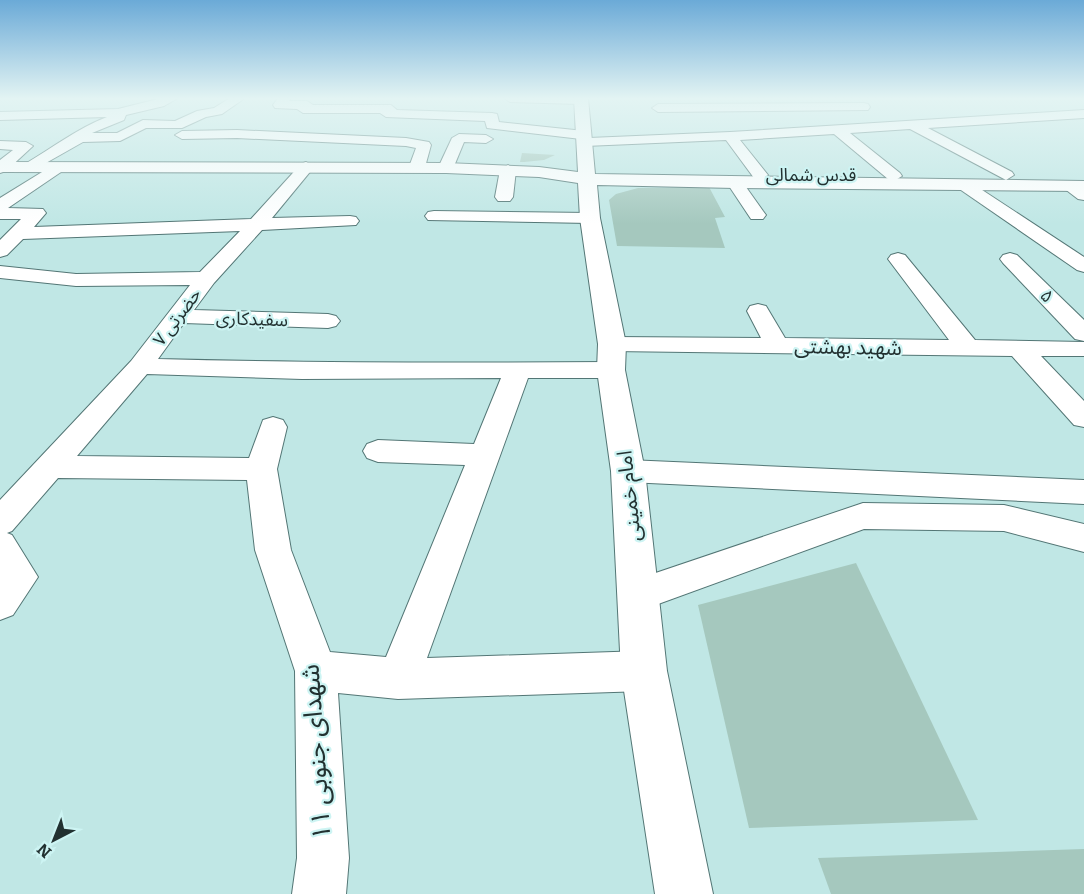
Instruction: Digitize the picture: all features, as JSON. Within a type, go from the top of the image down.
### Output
[{"type":"main road","name":"امام خمینی","points":[[585,140],[611,357],[628,471],[644,671],[684,894]]},
{"type":"main road","points":[[1,168],[417,167],[538,172],[603,164],[632,175]]},
{"type":"main road","points":[[588,166],[632,175]]},
{"type":"main road","name":"قدس شمالی","points":[[632,175],[735,183],[1084,174]]},
{"type":"main road","name":"قدس شمالی","points":[[632,175],[965,177],[1079,189]]},
{"type":"street","points":[[30,167],[77,140]]},
{"type":"street","points":[[224,144],[228,140]]},
{"type":"street","points":[[259,169],[277,140]]},
{"type":"street","points":[[355,140],[424,145],[417,167]]},
{"type":"street","points":[[446,168],[458,140]]},
{"type":"street","points":[[526,140],[588,166]]},
{"type":"street","points":[[588,166],[617,140]]},
{"type":"street","points":[[434,216],[588,166],[712,140]]},
{"type":"street","points":[[733,140],[760,175]]},
{"type":"street","points":[[850,140],[894,176]]},
{"type":"street","points":[[941,140],[1006,175]]},
{"type":"street","points":[[0,145],[26,146],[1,168]]},
{"type":"street","name":"حضرتی ۷","points":[[0,522],[140,366],[206,278],[284,195],[306,167]]},
{"type":"street","points":[[0,206],[55,169]]},
{"type":"street","points":[[504,197],[508,170]]},
{"type":"street","points":[[965,177],[1084,266]]},
{"type":"street","points":[[735,183],[757,215]]},
{"type":"street","points":[[0,214],[37,213],[0,251]]},
{"type":"street","points":[[19,233],[253,226],[318,220],[350,222]]},
{"type":"street","points":[[898,258],[968,348]]},
{"type":"street","name":"۵","points":[[1010,259],[1084,334]]},
{"type":"street","points":[[0,272],[76,280],[206,278]]},
{"type":"street","points":[[758,311],[777,346]]},
{"type":"street","name":"سفیدکاری","points":[[177,316],[328,321]]},
{"type":"street","name":"شهید بهشتی","points":[[140,366],[302,371],[518,369],[611,357],[777,346],[1084,349]]},
{"type":"street","points":[[1019,348],[1084,418]]},
{"type":"street","points":[[398,679],[518,369]]},
{"type":"street","points":[[49,467],[261,469],[273,427]]},
{"type":"street","points":[[378,451],[484,455]]},
{"type":"street","name":"۱۱ شهدای جنوبی","points":[[261,469],[273,550],[316,671],[323,858],[319,894]]},
{"type":"street","points":[[628,471],[1084,492]]},
{"type":"street","points":[[639,595],[863,516],[1004,518],[1084,538]]},
{"type":"street","points":[[0,545],[20,577],[0,603]]},
{"type":"street","points":[[316,671],[398,679],[644,671]]},
{"type":"building","points":[[522,153],[555,155],[544,160],[520,162]]},
{"type":"building","points":[[709,187],[725,217],[715,218],[725,248],[617,246],[609,200],[616,194],[638,188]]},
{"type":"building","points":[[856,563],[978,820],[749,828],[698,605]]},
{"type":"building","points":[[1084,849],[1084,894],[831,894],[818,858]]}]
